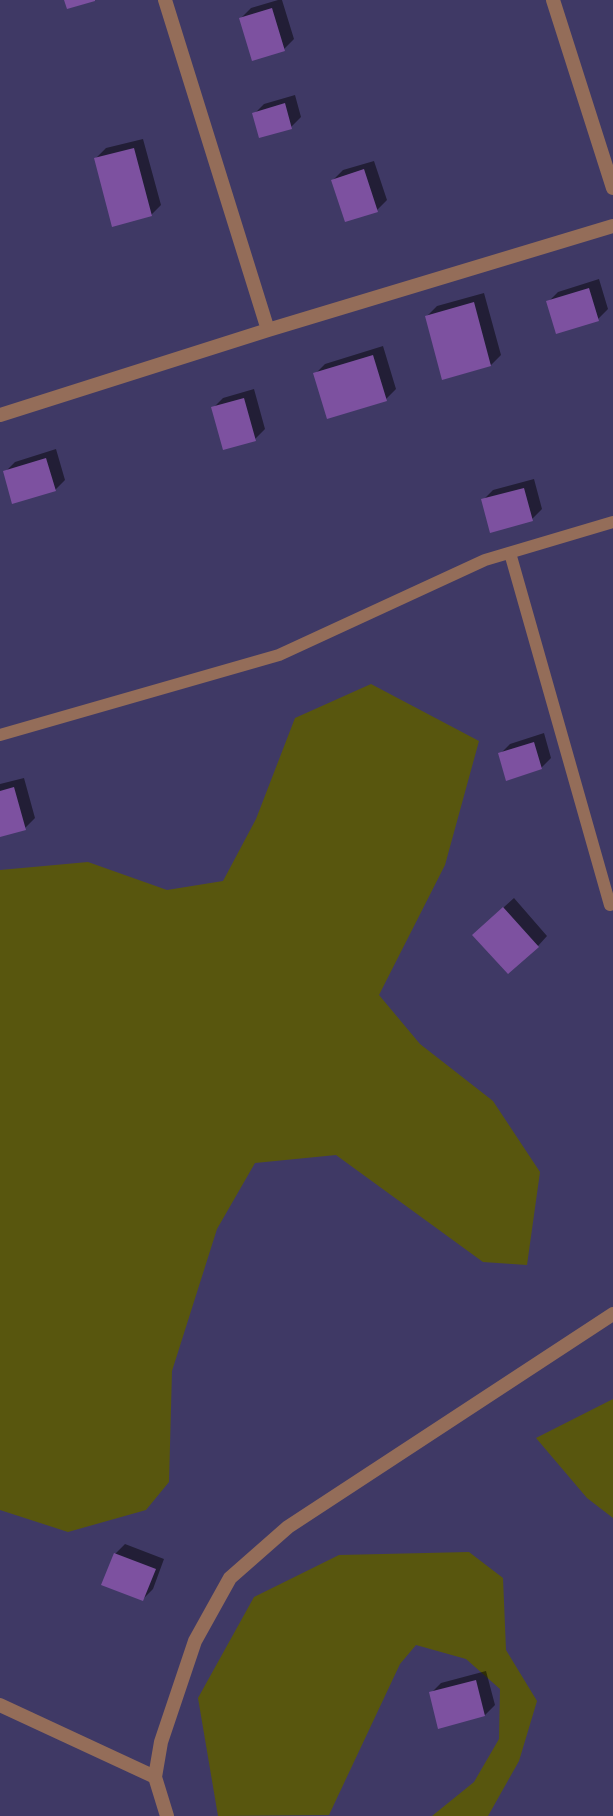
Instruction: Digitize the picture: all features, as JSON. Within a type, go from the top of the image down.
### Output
[{"type":"street","points":[[164,0],[268,330]]},
{"type":"street","points":[[553,0],[613,188]]},
{"type":"street","points":[[0,415],[268,330],[613,226]]},
{"type":"street","points":[[167,1816],[155,1777],[161,1742],[195,1641],[230,1577],[288,1527],[613,1314]]},
{"type":"street","points":[[0,1705],[155,1777]]},
{"type":"lane","points":[[0,735],[279,655],[485,560],[613,522]]},
{"type":"lane","points":[[510,552],[610,905]]},
{"type":"shaded area","points":[[371,684],[479,741],[445,865],[379,995],[420,1044],[493,1101],[540,1172],[527,1265],[483,1262],[336,1155],[255,1163],[217,1229],[172,1371],[169,1482],[146,1510],[68,1532],[0,1510],[0,870],[88,862],[167,890],[223,881],[256,819],[295,718]]},
{"type":"shaded area","points":[[613,1399],[613,1518],[587,1498],[536,1438]]},
{"type":"shaded area","points":[[469,1552],[503,1578],[506,1650],[537,1701],[519,1761],[488,1816],[432,1816],[474,1782],[499,1739],[500,1689],[466,1659],[416,1645],[400,1664],[329,1815],[218,1816],[198,1698],[254,1597],[339,1555]]},
{"type":"building","points":[[64,0],[95,0],[95,1],[67,9]]},
{"type":"building","points":[[272,8],[285,51],[252,61],[239,18]]},
{"type":"building","points":[[285,103],[292,129],[259,138],[252,113]]},
{"type":"building","points":[[134,148],[152,216],[112,227],[94,158]]},
{"type":"building","points":[[364,169],[378,212],[345,222],[331,180]]},
{"type":"building","points":[[589,288],[599,321],[556,334],[546,301]]},
{"type":"building","points":[[474,302],[491,366],[442,380],[425,316]]},
{"type":"building","points":[[373,355],[387,401],[327,419],[313,373]]},
{"type":"building","points":[[244,398],[256,441],[223,450],[211,407]]},
{"type":"building","points":[[46,458],[56,491],[12,504],[3,471]]},
{"type":"building","points":[[524,488],[533,521],[490,533],[481,499]]},
{"type":"building","points":[[534,742],[542,769],[506,781],[498,753]]},
{"type":"building","points":[[14,787],[26,830],[0,837],[0,791]]},
{"type":"building","points":[[503,907],[539,947],[508,974],[472,935]]},
{"type":"building","points":[[114,1553],[156,1569],[143,1601],[101,1585]]},
{"type":"building","points":[[476,1680],[485,1716],[438,1729],[429,1692]]}]
